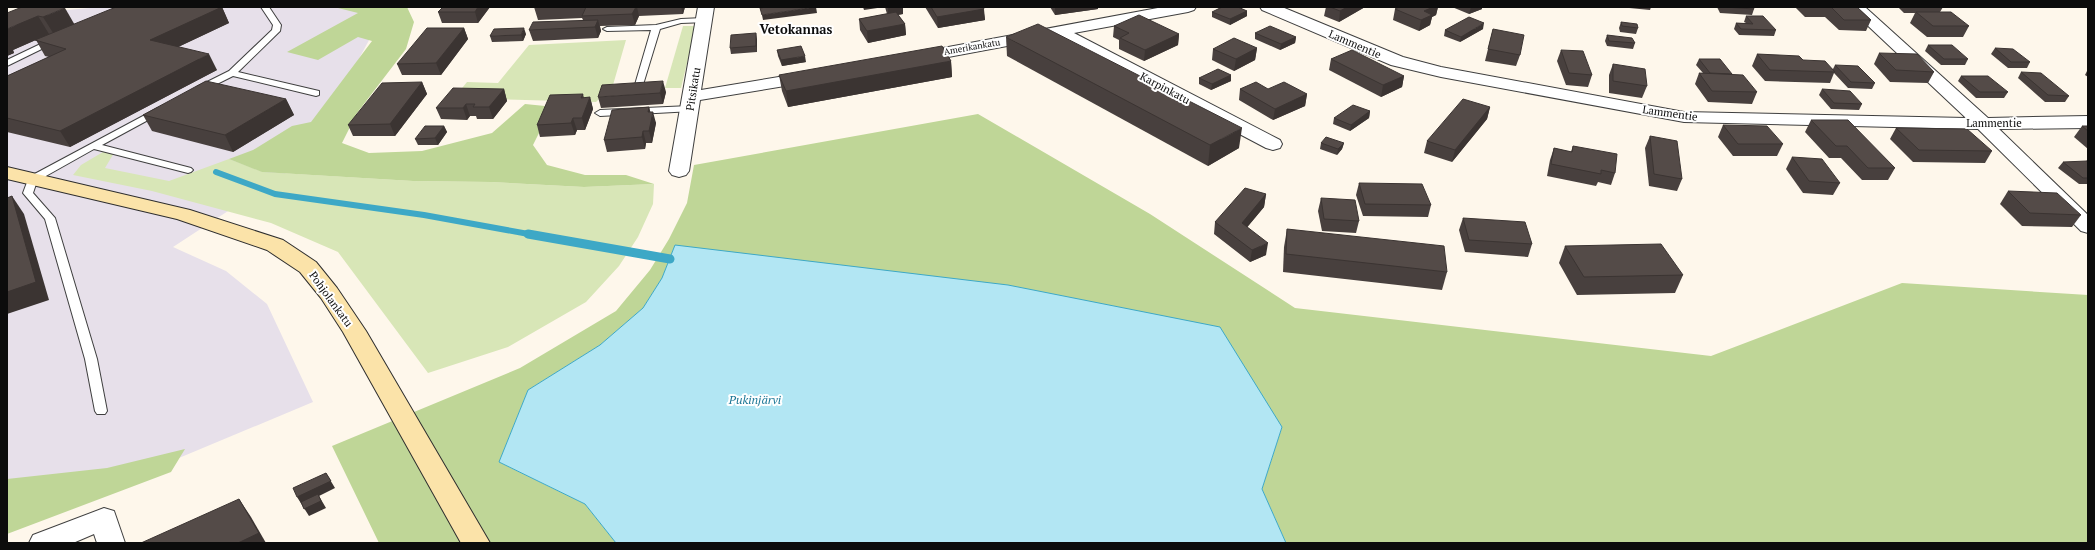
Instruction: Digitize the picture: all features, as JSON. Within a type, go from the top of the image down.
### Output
[{"type":"main road","name":"Pohjolankatu","points":[[19,176],[183,214],[275,245],[308,267],[329,293],[354,331],[476,543]]},
{"type":"street","name":"Amerikankatu","points":[[897,61],[1183,7]]},
{"type":"street","name":"Lammentie","points":[[1268,7],[1397,61],[1441,72],[1684,117],[1983,124],[2088,122]]},
{"type":"street","points":[[1856,7],[1983,124],[2088,228]]},
{"type":"street","name":"Pitsikatu","points":[[679,172],[705,13]]},
{"type":"street","name":"Karpinkatu","points":[[1056,31],[1273,144]]},
{"type":"street","points":[[691,102],[732,91],[823,75]]},
{"type":"street","points":[[43,543],[107,531]]},
{"type":"lane","points":[[190,95],[232,73],[276,32],[277,25],[265,7]]},
{"type":"lane","points":[[607,29],[656,27],[705,13]]},
{"type":"lane","points":[[638,88],[656,27]]},
{"type":"lane","points":[[7,63],[64,37]]},
{"type":"lane","points":[[232,73],[316,93]]},
{"type":"lane","points":[[600,113],[691,102]]},
{"type":"lane","points":[[100,411],[91,359],[50,218],[28,193],[19,176],[93,146],[169,106]]},
{"type":"lane","points":[[93,146],[188,170]]},
{"type":"shaded area","points":[[102,7],[387,7],[303,162],[173,247],[226,271],[267,304],[313,402],[100,491],[7,526],[7,15]]},
{"type":"green space","points":[[334,7],[407,7],[414,22],[406,49],[357,113],[342,143],[369,153],[422,151],[492,133],[525,104],[545,106],[544,123],[533,145],[547,165],[585,175],[626,175],[654,184],[584,187],[491,182],[413,181],[262,172],[229,159],[253,150],[292,126],[311,122],[372,41],[358,37],[318,60],[287,52],[358,13]]},
{"type":"green space","points":[[683,26],[696,26],[681,88],[665,88]]},
{"type":"green space","points":[[626,40],[613,85],[596,102],[454,98],[467,82],[498,83],[529,45]]},
{"type":"green space","points":[[978,114],[1150,214],[1295,308],[1711,356],[1902,283],[2088,295],[2088,543],[1286,543],[1262,489],[1282,427],[675,245],[662,278],[643,308],[600,345],[528,390],[499,462],[585,504],[616,543],[379,543],[332,446],[520,368],[616,311],[650,270],[669,239],[687,203],[694,165]]},
{"type":"green space","points":[[103,152],[114,153],[105,168],[169,181],[229,159],[263,172],[413,181],[491,182],[584,187],[654,184],[653,204],[638,237],[619,266],[586,302],[508,347],[428,373],[338,252],[271,223],[152,191],[73,175],[81,165]]},
{"type":"green space","points":[[185,449],[171,472],[7,534],[7,479],[107,468]]},
{"type":"water","name":"Pukinjärvi","points":[[675,245],[1008,285],[1220,327],[1282,427],[1262,489],[1286,543],[616,543],[585,504],[499,462],[528,390],[600,345],[643,308],[662,278]]},
{"type":"building","points":[[22,7],[65,8],[43,17],[38,16],[7,29],[7,13]]},
{"type":"building","points":[[116,7],[222,7],[150,40],[209,54],[60,131],[7,118],[7,76],[66,49],[35,40]]},
{"type":"building","points":[[443,7],[478,7],[475,12],[438,12]]},
{"type":"building","points":[[586,7],[636,7],[632,14],[582,16]]},
{"type":"building","points":[[816,7],[762,15],[760,8]]},
{"type":"building","points":[[931,7],[983,7],[984,9],[937,17]]},
{"type":"building","points":[[1222,7],[1238,7],[1247,11],[1230,19],[1212,12]]},
{"type":"building","points":[[1330,7],[1347,7],[1340,11]]},
{"type":"building","points":[[1399,7],[1433,7],[1424,11],[1432,15],[1421,20],[1395,9]]},
{"type":"building","points":[[1724,7],[1753,7],[1754,9]]},
{"type":"building","points":[[1831,7],[1857,7],[1871,20],[1844,20]]},
{"type":"building","points":[[896,12],[905,24],[867,31],[859,19]]},
{"type":"building","points":[[1916,12],[1951,12],[1969,26],[1933,26]]},
{"type":"building","points":[[1139,15],[1179,34],[1145,50],[1120,38],[1129,33],[1114,26]]},
{"type":"building","points":[[1746,16],[1763,16],[1776,30],[1741,29],[1736,23],[1753,24]]},
{"type":"building","points":[[1469,17],[1484,23],[1461,37],[1445,30]]},
{"type":"building","points":[[598,20],[595,27],[529,30],[533,22]]},
{"type":"building","points":[[1621,22],[1637,24],[1638,28],[1622,26]]},
{"type":"building","points":[[1038,24],[1242,128],[1210,145],[1006,37]]},
{"type":"building","points":[[1270,26],[1296,37],[1281,44],[1255,33]]},
{"type":"building","points":[[427,28],[464,28],[436,63],[397,64]]},
{"type":"building","points":[[524,28],[521,35],[490,36],[494,29]]},
{"type":"building","points":[[1493,29],[1524,35],[1520,55],[1488,49]]},
{"type":"building","points":[[756,33],[756,46],[730,48],[731,35]]},
{"type":"building","points":[[1607,35],[1632,38],[1635,43],[1609,41]]},
{"type":"building","points":[[1234,38],[1257,48],[1236,59],[1213,49]]},
{"type":"building","points":[[1928,45],[1952,45],[1968,59],[1944,59]]},
{"type":"building","points":[[801,46],[805,56],[781,60],[777,50]]},
{"type":"building","points":[[942,46],[951,61],[786,91],[779,75]]},
{"type":"building","points":[[1995,48],[2013,49],[2030,62],[2011,62]]},
{"type":"building","points":[[1352,50],[1404,76],[1383,85],[1331,59]]},
{"type":"building","points":[[1561,50],[1583,51],[1592,75],[1569,73]]},
{"type":"building","points":[[1879,53],[1917,54],[1934,72],[1896,70]]},
{"type":"building","points":[[1757,54],[1799,56],[1803,60],[1825,61],[1835,72],[1770,70]]},
{"type":"building","points":[[1699,59],[1720,59],[1732,74],[1710,73]]},
{"type":"building","points":[[1613,64],[1645,69],[1647,86],[1613,81]]},
{"type":"building","points":[[1835,65],[1858,66],[1875,83],[1851,82]]},
{"type":"building","points":[[1218,69],[1231,75],[1212,84],[1199,78]]},
{"type":"building","points":[[2021,72],[2041,73],[2069,96],[2048,95]]},
{"type":"building","points":[[1699,73],[1743,75],[1757,92],[1712,91]]},
{"type":"building","points":[[1961,76],[1988,76],[2008,92],[1980,92]]},
{"type":"building","points":[[206,81],[286,99],[225,135],[143,115]]},
{"type":"building","points":[[663,81],[660,93],[598,97],[602,85]]},
{"type":"building","points":[[422,82],[390,124],[348,125],[382,83]]},
{"type":"building","points":[[1256,82],[1268,89],[1284,82],[1307,94],[1275,109],[1240,89]]},
{"type":"building","points":[[453,88],[504,89],[489,107],[473,107],[475,104],[466,104],[463,108],[436,108]]},
{"type":"building","points":[[1822,89],[1850,91],[1862,104],[1834,103]]},
{"type":"building","points":[[583,94],[581,98],[590,97],[582,118],[573,118],[571,123],[537,125],[550,95]]},
{"type":"building","points":[[1463,99],[1490,107],[1455,150],[1427,141]]},
{"type":"building","points":[[1353,105],[1370,111],[1351,125],[1334,118]]},
{"type":"building","points":[[649,107],[648,112],[653,112],[649,131],[643,131],[642,137],[604,140],[612,110]]},
{"type":"building","points":[[1811,120],[1848,120],[1895,168],[1868,168],[1847,146],[1836,146]]},
{"type":"building","points":[[1723,125],[1767,126],[1783,144],[1738,144]]},
{"type":"building","points":[[425,126],[444,126],[435,138],[415,139]]},
{"type":"building","points":[[2082,126],[2088,126],[2088,131]]},
{"type":"building","points":[[1896,128],[1967,129],[1992,151],[1919,150]]},
{"type":"building","points":[[1650,136],[1677,141],[1682,179],[1654,174]]},
{"type":"building","points":[[1326,137],[1344,143],[1338,149],[1321,143]]},
{"type":"building","points":[[1573,146],[1617,154],[1615,173],[1601,170],[1601,174],[1551,164],[1554,148],[1572,152]]},
{"type":"building","points":[[1792,157],[1822,159],[1840,183],[1809,181]]},
{"type":"building","points":[[2087,161],[2088,178],[2083,178],[2063,162]]},
{"type":"building","points":[[1359,183],[1422,184],[1431,205],[1365,204]]},
{"type":"building","points":[[1245,188],[1266,194],[1242,223],[1268,243],[1252,250],[1215,222]]},
{"type":"building","points":[[2008,191],[2057,193],[2081,215],[2030,213]]},
{"type":"building","points":[[12,196],[36,282],[7,292],[7,198]]},
{"type":"building","points":[[1321,198],[1355,200],[1359,221],[1324,219]]},
{"type":"building","points":[[1463,218],[1525,222],[1532,244],[1469,240]]},
{"type":"building","points":[[1287,229],[1444,246],[1447,272],[1286,254]]},
{"type":"building","points":[[1661,244],[1683,275],[1584,277],[1565,246]]},
{"type":"building","points":[[326,473],[331,481],[297,497],[293,488]]},
{"type":"building","points":[[318,494],[321,501],[304,509],[301,502]]},
{"type":"building","points":[[239,499],[259,533],[238,543],[141,543]]},
{"type":"waterway","points":[[216,172],[275,194],[424,215],[534,235]]},
{"type":"waterway","points":[[528,234],[670,259]]},
{"type":"district","name":"Vetokannas","points":[[796,29]]}]
